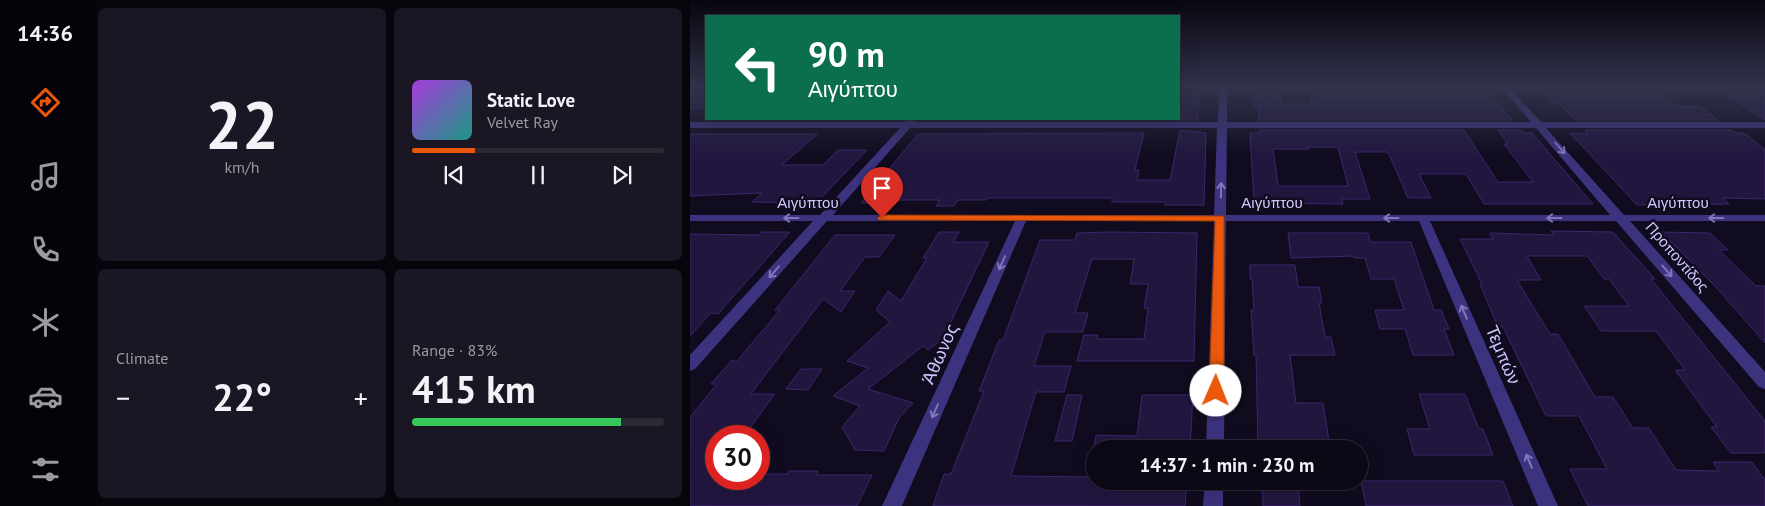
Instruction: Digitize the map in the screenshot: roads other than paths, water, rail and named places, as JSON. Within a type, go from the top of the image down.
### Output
[{"type":"street","points":[[1215,440],[1222,110]]},
{"type":"street","name":"Προποντίδος","points":[[1526,110],[1765,382]]},
{"type":"street","points":[[690,365],[910,122]]},
{"type":"street","points":[[690,125],[910,122],[1222,125],[1765,125]]},
{"type":"street","name":"Αιγύπτου","points":[[690,218],[1765,218]]},
{"type":"street","name":"Άθωνος","points":[[892,506],[1022,218]]},
{"type":"street","name":"Τεμπών","points":[[1424,218],[1548,506]]},
{"type":"street","points":[[1214,490],[1214,506]]}]
